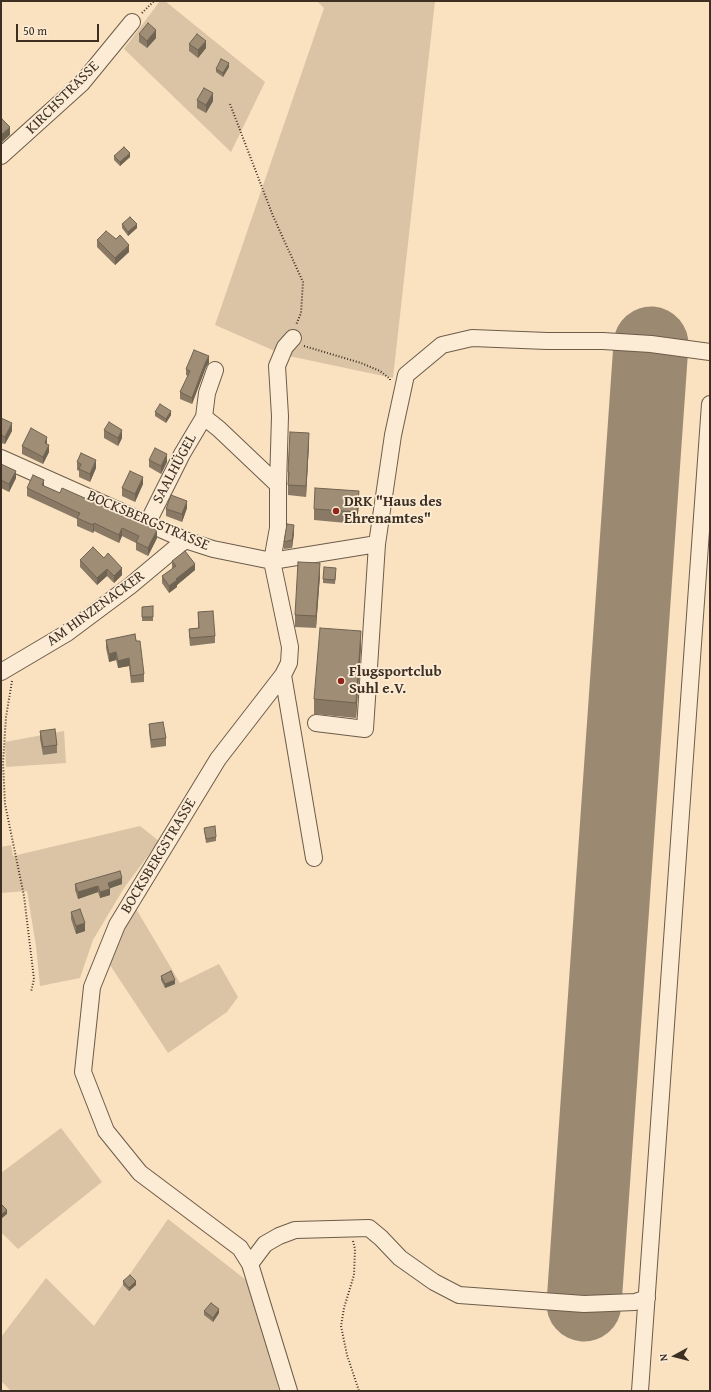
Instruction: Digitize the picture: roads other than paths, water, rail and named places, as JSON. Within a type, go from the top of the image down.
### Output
[{"type":"street","name":"KIRCHSTRASSE","points":[[1,156],[82,83],[132,22]]},
{"type":"street","points":[[293,338],[285,347],[277,366],[280,416],[278,528],[272,561],[377,544]]},
{"type":"street","points":[[316,723],[365,729],[377,544],[393,435],[406,375],[442,345],[472,338],[547,341],[604,341],[651,344],[710,352]]},
{"type":"street","points":[[215,370],[207,393],[204,418],[219,429],[278,485]]},
{"type":"street","points":[[640,1391],[710,404]]},
{"type":"street","name":"SAALHÜGEL","points":[[148,522],[182,454],[204,418]]},
{"type":"street","name":"BOCKSBERGSTRASSE","points":[[1,458],[186,540],[213,550],[272,561],[290,647],[288,663],[283,675],[218,759],[117,925],[92,987],[83,1072],[106,1131],[140,1174],[240,1248],[250,1264],[289,1391]]},
{"type":"street","name":"AM HINZENACKER","points":[[8,668],[67,633],[130,586],[186,540]]},
{"type":"street","points":[[283,675],[314,858]]},
{"type":"street","points":[[250,1264],[265,1244],[279,1236],[295,1230],[369,1228],[400,1258],[434,1282],[460,1295],[584,1304],[634,1302],[647,1298]]},
{"type":"place","name":"DRK \"Haus des Ehrenamtes\"","points":[[336,511]]},
{"type":"place","name":"Flugsportclub Suhl e.V.","points":[[341,681]]}]
